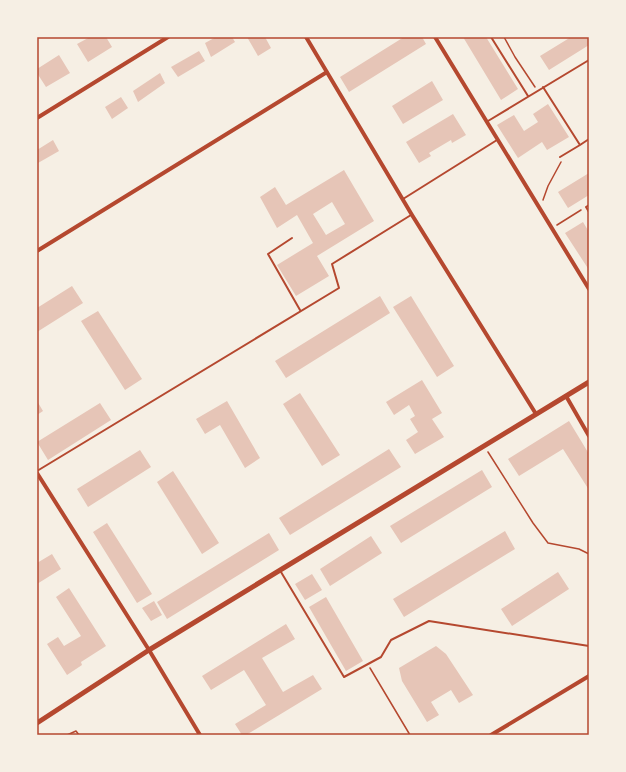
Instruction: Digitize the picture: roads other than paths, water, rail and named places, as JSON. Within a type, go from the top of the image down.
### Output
[{"type":"street","points":[[37,118],[168,37]]},
{"type":"street","points":[[306,37],[402,199],[536,414]]},
{"type":"street","points":[[435,37],[487,122],[496,140],[540,208],[589,289]]},
{"type":"street","points":[[37,251],[327,72]]},
{"type":"street","points":[[37,724],[149,650],[588,382],[589,389]]},
{"type":"street","points":[[566,396],[589,436]]},
{"type":"street","points":[[37,472],[149,650],[200,735]]},
{"type":"street","points":[[491,735],[589,676]]},
{"type":"lane","points":[[491,37],[528,96]]},
{"type":"lane","points":[[487,122],[589,60]]},
{"type":"lane","points":[[543,87],[580,144]]},
{"type":"lane","points":[[560,156],[589,139]]},
{"type":"lane","points":[[402,199],[496,140]]},
{"type":"lane","points":[[589,205],[586,207],[589,212]]},
{"type":"lane","points":[[37,472],[300,310],[339,288],[332,264],[412,215]]},
{"type":"lane","points":[[292,238],[268,254],[300,310]]},
{"type":"lane","points":[[280,571],[344,677],[381,657],[391,640],[429,620],[589,646]]}]
